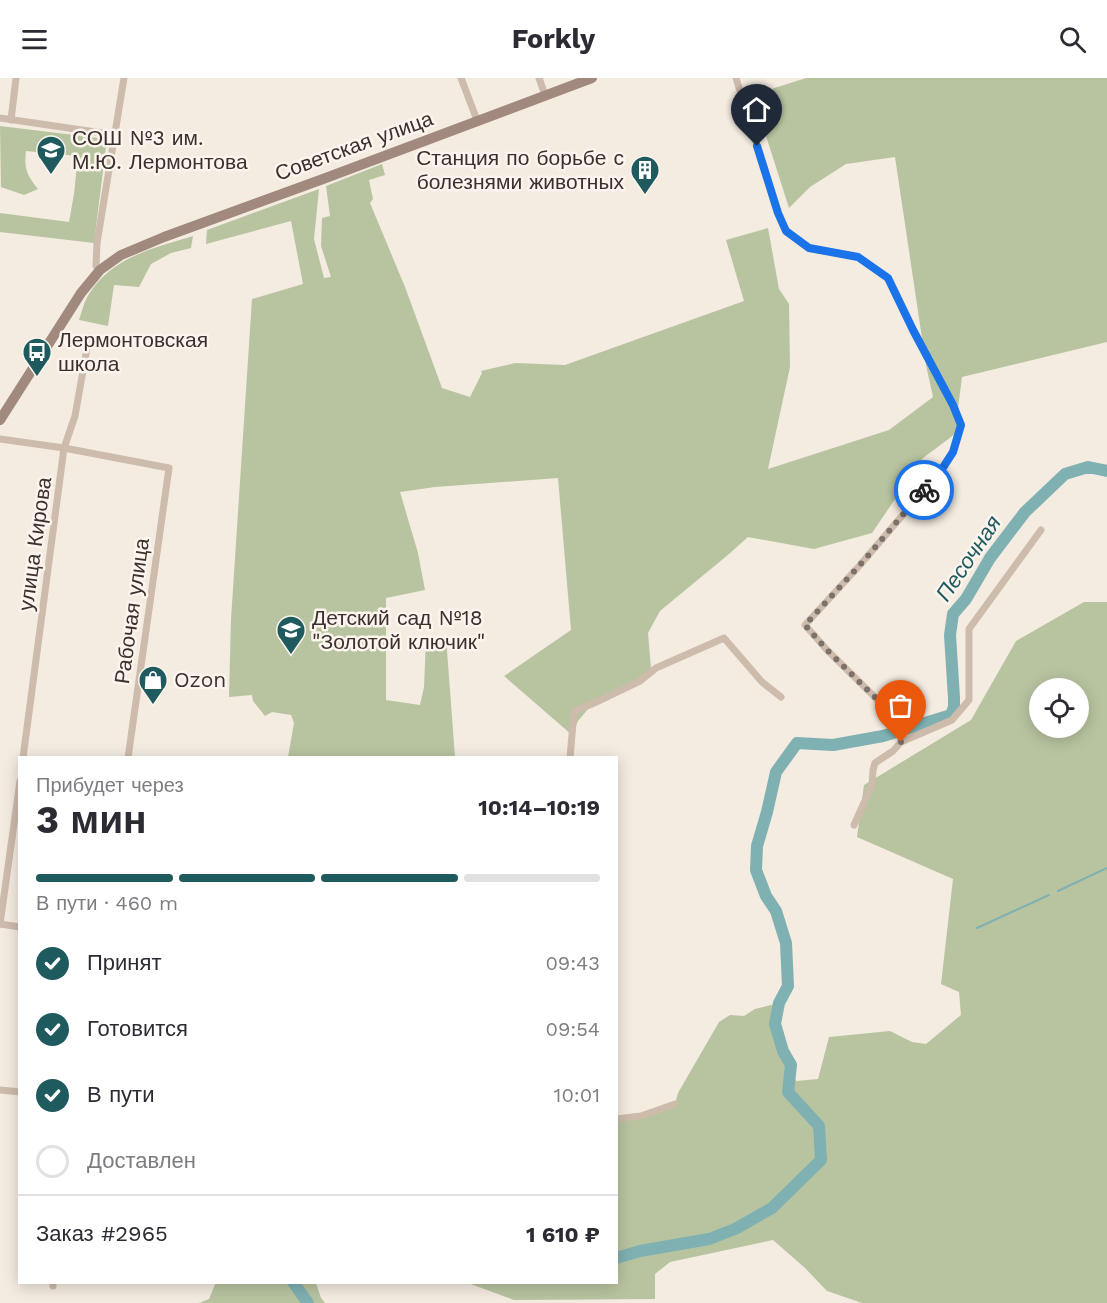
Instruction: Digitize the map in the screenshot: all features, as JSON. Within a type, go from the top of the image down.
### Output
[{"type":"main road","name":"Советская улица","points":[[0,420],[81,293],[100,270],[121,255],[592,78]]},
{"type":"street","points":[[11,120],[16,78]]},
{"type":"street","points":[[100,270],[96,266],[97,243],[124,78]]},
{"type":"street","points":[[462,78],[477,120]]},
{"type":"street","points":[[539,78],[545,95]]},
{"type":"street","points":[[736,78],[778,213],[786,231],[809,248],[858,257],[888,278],[961,425],[953,452],[942,469],[805,625],[894,716],[901,742]]},
{"type":"street","points":[[0,118],[116,135]]},
{"type":"street","name":"улица Кирова","points":[[23,756],[64,448],[75,416],[88,337]]},
{"type":"street","points":[[0,439],[64,448]]},
{"type":"street","name":"Рабочая улица","points":[[64,448],[169,468],[128,756]]},
{"type":"street","points":[[854,825],[872,785],[875,763],[893,751],[901,742],[952,720],[969,700],[969,630],[1041,530]]},
{"type":"street","points":[[570,756],[574,711],[640,681],[656,668],[724,638],[762,682],[781,697]]},
{"type":"street","points":[[18,795],[0,924],[18,927]]},
{"type":"street","points":[[0,1089],[18,1092]]},
{"type":"street","points":[[618,1119],[641,1116],[675,1104]]},
{"type":"green space","points":[[806,78],[1107,78],[1107,342],[962,377],[957,416],[959,431],[923,458],[872,533],[814,549],[748,537],[660,611],[648,633],[651,668],[637,685],[588,709],[578,721],[572,735],[504,676],[571,630],[558,478],[435,487],[400,492],[418,553],[425,590],[386,598],[386,700],[420,705],[424,687],[426,639],[446,637],[455,756],[288,756],[294,723],[291,715],[272,712],[265,716],[253,701],[252,695],[229,697],[231,619],[252,299],[303,284],[291,221],[206,244],[207,230],[319,189],[314,239],[324,278],[331,277],[321,246],[322,218],[330,216],[326,186],[382,164],[385,175],[369,180],[373,199],[370,203],[405,287],[442,388],[470,397],[481,371],[515,363],[565,365],[744,301],[726,240],[768,228],[779,289],[789,304],[790,367],[768,469],[889,430],[933,397],[926,365],[895,157],[846,164],[810,187],[789,208],[753,95]]},
{"type":"green space","name":"СОШ №3 им. М.Ю. Лермонтова","points":[[0,126],[107,139],[94,243],[0,232],[0,213],[69,222],[78,156],[26,151],[27,172],[38,189],[24,195],[1,187]]},
{"type":"green space","points":[[193,236],[191,248],[171,253],[151,264],[139,287],[114,285],[108,326],[79,320],[89,294],[109,271],[149,250]]},
{"type":"green space","points":[[1084,602],[1107,602],[1107,1303],[862,1303],[827,1291],[773,1240],[670,1262],[655,1274],[655,1299],[514,1300],[471,1284],[618,1284],[618,1119],[675,1104],[678,1093],[719,1022],[730,1015],[744,1016],[755,1009],[779,1003],[775,1024],[783,1051],[796,1081],[818,1079],[829,1037],[890,1031],[912,1042],[926,1044],[961,1015],[959,992],[941,984],[953,879],[857,837],[864,785],[971,720],[1016,641]]},
{"type":"green space","points":[[215,1284],[316,1284],[325,1303],[199,1303],[209,1299]]},
{"type":"waterway","name":"Песочная","points":[[618,1257],[640,1251],[709,1239],[735,1229],[772,1208],[821,1160],[819,1126],[788,1092],[791,1065],[783,1051],[775,1024],[779,1003],[788,986],[786,943],[776,911],[766,896],[756,870],[757,846],[776,772],[797,743],[833,745],[883,736],[951,715],[954,707],[950,635],[953,614],[966,599],[990,558],[1025,512],[1065,474],[1088,467],[1107,471]]},
{"type":"waterway","points":[[1058,891],[1107,868]]},
{"type":"waterway","points":[[977,928],[1049,895]]},
{"type":"waterway","name":"Песочная","points":[[294,1284],[308,1303]]},
{"type":"way so far","points":[[901,742],[894,716],[860,684],[805,625],[924,490]]},
{"type":"place","name":"СОШ №3 им. М.Ю. Лермонтова","points":[[51,176]]},
{"type":"place","name":"Станция по борьбе с болезнями животных","points":[[645,196]]},
{"type":"place","name":"Лермонтовская школа","points":[[37,378]]},
{"type":"place","name":"Детский сад №18 \"Золотой ключик\"","points":[[291,656]]},
{"type":"place","name":"Ozon","points":[[153,706]]},
{"type":"route","points":[[757,146],[786,231],[809,248],[858,257],[888,278],[953,405],[961,425],[953,452],[924,490]]}]
